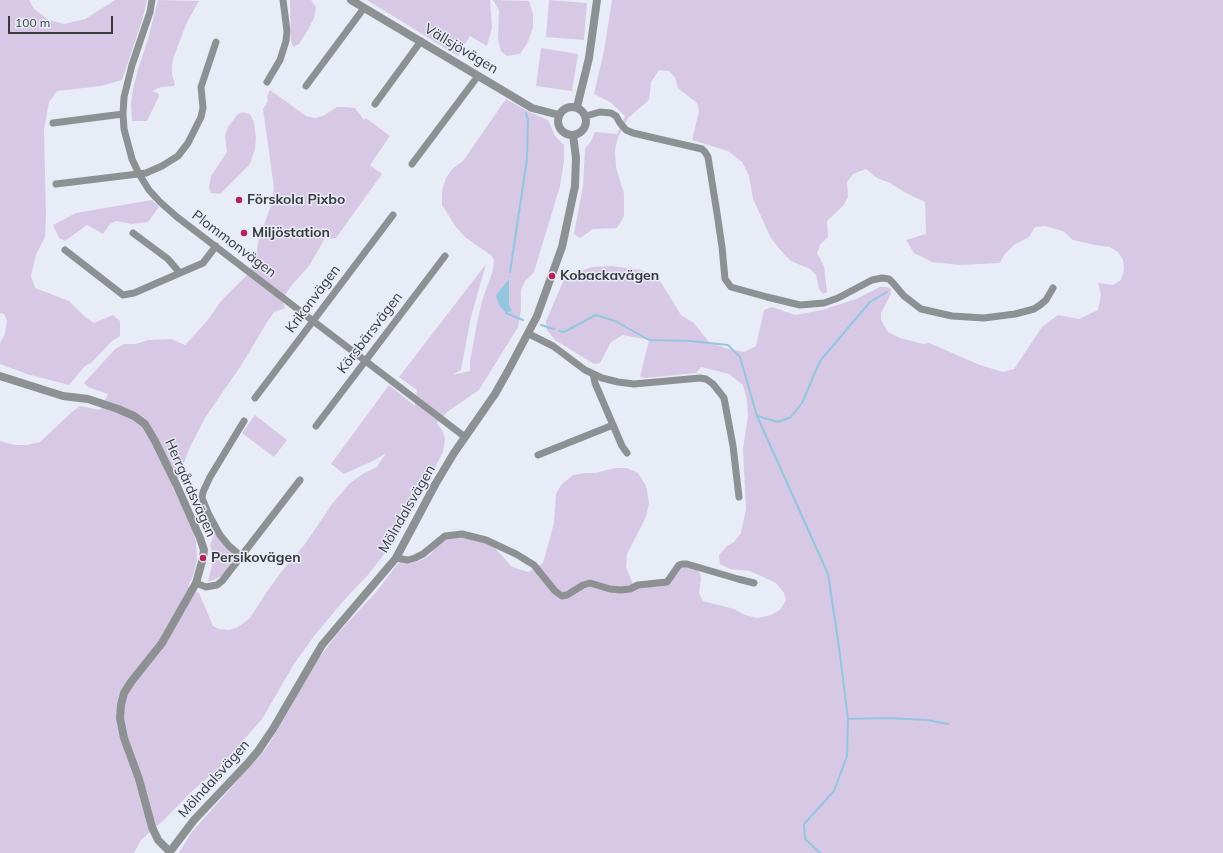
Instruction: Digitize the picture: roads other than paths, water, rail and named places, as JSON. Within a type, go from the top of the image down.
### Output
[{"type":"street","name":"Plommonvägen","points":[[152,0],[150,12],[132,65],[124,97],[127,141],[132,159],[149,190],[177,217],[465,437]]},
{"type":"street","points":[[267,82],[280,60],[286,41],[287,31],[283,0]]},
{"type":"street","name":"Vällsjövägen","points":[[351,0],[532,108],[559,115]]},
{"type":"street","points":[[577,107],[589,58],[597,0]]},
{"type":"street","points":[[306,86],[364,8]]},
{"type":"street","points":[[375,104],[421,41]]},
{"type":"street","points":[[56,184],[146,173],[178,156],[188,144],[203,108],[201,87],[216,42]]},
{"type":"street","points":[[412,164],[478,76]]},
{"type":"street","points":[[573,106],[577,107],[583,111],[586,116],[587,123],[580,133],[574,135],[567,134],[561,129],[558,122],[559,115],[566,108],[573,106]]},
{"type":"street","points":[[586,116],[600,112],[611,112],[616,116],[626,130],[633,133],[702,149],[705,152],[708,157],[717,212],[725,279],[731,287],[800,305],[824,303],[838,298],[872,280],[882,278],[889,279],[893,282],[904,296],[921,309],[948,316],[984,318],[1015,314],[1034,309],[1046,300],[1053,288]]},
{"type":"street","points":[[53,123],[124,114]]},
{"type":"street","name":"Mölndalsvägen","points":[[169,852],[194,820],[258,751],[322,645],[396,558],[436,483],[465,437],[495,394],[529,334],[558,258],[572,202],[576,172],[574,135]]},
{"type":"street","name":"Krikonvägen","points":[[255,398],[393,215]]},
{"type":"street","points":[[133,233],[168,259],[179,272]]},
{"type":"street","points":[[65,250],[124,295],[203,263],[216,246]]},
{"type":"street","name":"Körsbärsvägen","points":[[316,426],[444,256]]},
{"type":"street","points":[[529,334],[553,346],[593,374],[602,378],[634,384],[692,378],[706,379],[713,384],[724,398],[733,446],[739,497]]},
{"type":"street","points":[[593,374],[595,383],[622,446],[627,453]]},
{"type":"street","name":"Herrgårdsvägen","points":[[0,376],[62,396],[88,399],[134,416],[145,424],[155,441],[183,499],[204,550],[196,583],[162,643],[124,693],[121,705],[120,718],[124,738],[139,779],[152,827],[158,840],[169,852]]},
{"type":"street","points":[[241,556],[229,546],[220,535],[208,515],[202,498],[203,492],[210,477],[244,420]]},
{"type":"street","points":[[538,456],[614,425]]},
{"type":"street","points":[[196,583],[206,587],[217,585],[228,574],[300,480]]},
{"type":"street","points":[[396,558],[408,560],[415,558],[423,554],[442,538],[452,534],[462,534],[486,540],[516,554],[534,565],[555,591],[562,596],[590,583],[610,589],[621,590],[630,589],[638,585],[667,582],[682,564],[687,564],[754,583]]},
{"type":"water","points":[[509,279],[509,305],[512,311],[506,313],[499,305],[496,295]]},
{"type":"waterway","points":[[510,272],[527,159],[528,120],[526,113]]},
{"type":"waterway","points":[[757,416],[778,422],[791,417],[802,403],[820,361],[870,302],[887,292]]},
{"type":"waterway","points":[[506,310],[506,313],[523,320]]},
{"type":"waterway","points":[[559,331],[564,332],[596,315],[615,321],[649,340],[691,341],[728,345],[740,357],[757,416],[828,574],[848,719],[847,756],[834,791],[804,824],[805,839],[820,853]]},
{"type":"waterway","points":[[541,325],[554,329]]},
{"type":"waterway","points":[[848,719],[887,718],[927,720],[948,724]]},
{"type":"place","name":"Förskola Pixbo","points":[[239,200]]},
{"type":"place","name":"Miljöstation","points":[[244,233]]},
{"type":"place","name":"Kobackavägen","points":[[552,276]]},
{"type":"place","name":"Persikovägen","points":[[203,558]]}]
